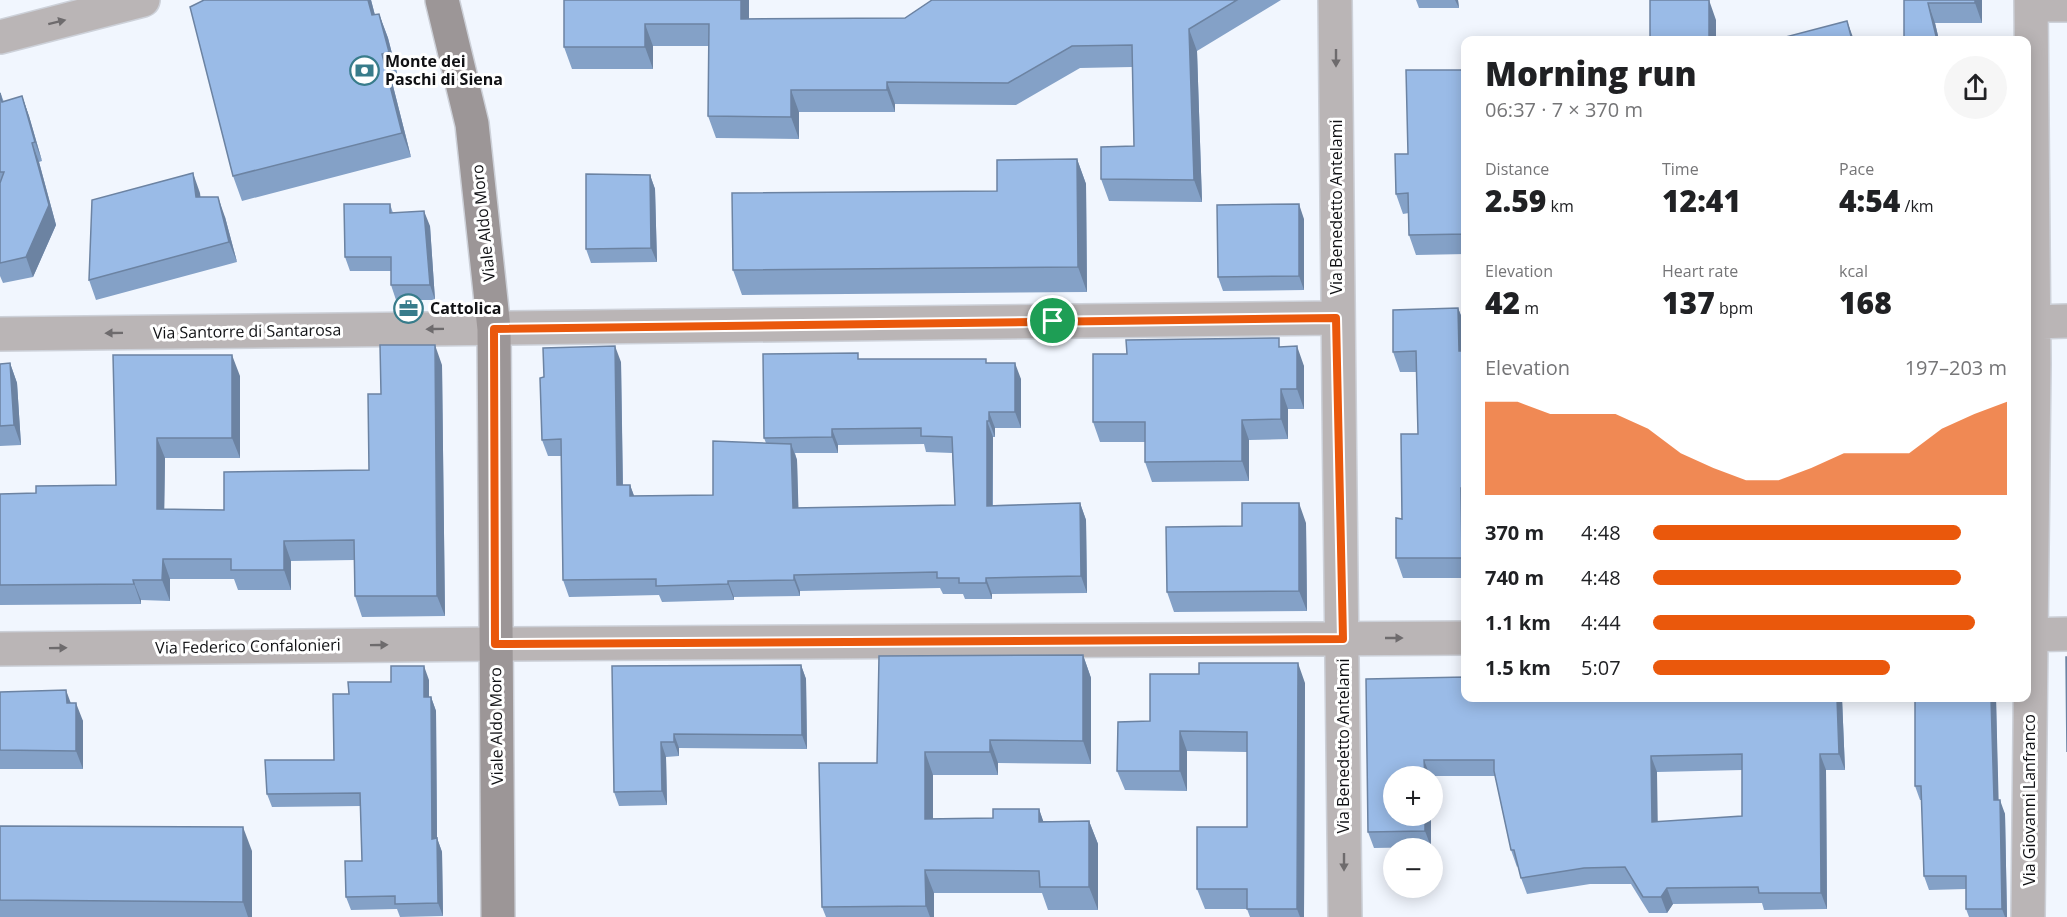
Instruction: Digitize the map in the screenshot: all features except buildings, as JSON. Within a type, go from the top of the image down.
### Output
[{"type":"main road","name":"Viale Aldo Moro","points":[[442,0],[472,123],[494,329],[498,917]]},
{"type":"street","points":[[0,36],[143,0]]},
{"type":"street","name":"Via Benedetto Antelami","points":[[1335,0],[1336,318],[1343,639],[1345,917]]},
{"type":"street","points":[[2031,3],[2067,6]]},
{"type":"street","name":"Via Giovanni Lanfranco","points":[[2031,3],[2034,322],[2031,478]]},
{"type":"street","name":"Via Santorre di Santarosa","points":[[0,334],[1336,318]]},
{"type":"street","points":[[2034,322],[2067,321]]},
{"type":"street","points":[[2031,635],[2067,634]]},
{"type":"street","name":"Via Federico Confalonieri","points":[[0,649],[1461,638]]},
{"type":"street","name":"Via Giovanni Lanfranco","points":[[2028,702],[2028,917]]},
{"type":"place","name":"Monte dei Paschi di Siena","points":[[364,70]]},
{"type":"place","name":"Cattolica","points":[[409,308]]},
{"type":"route","points":[[1336,318],[1343,639],[495,644],[494,329],[1053,321],[1336,318]]}]
